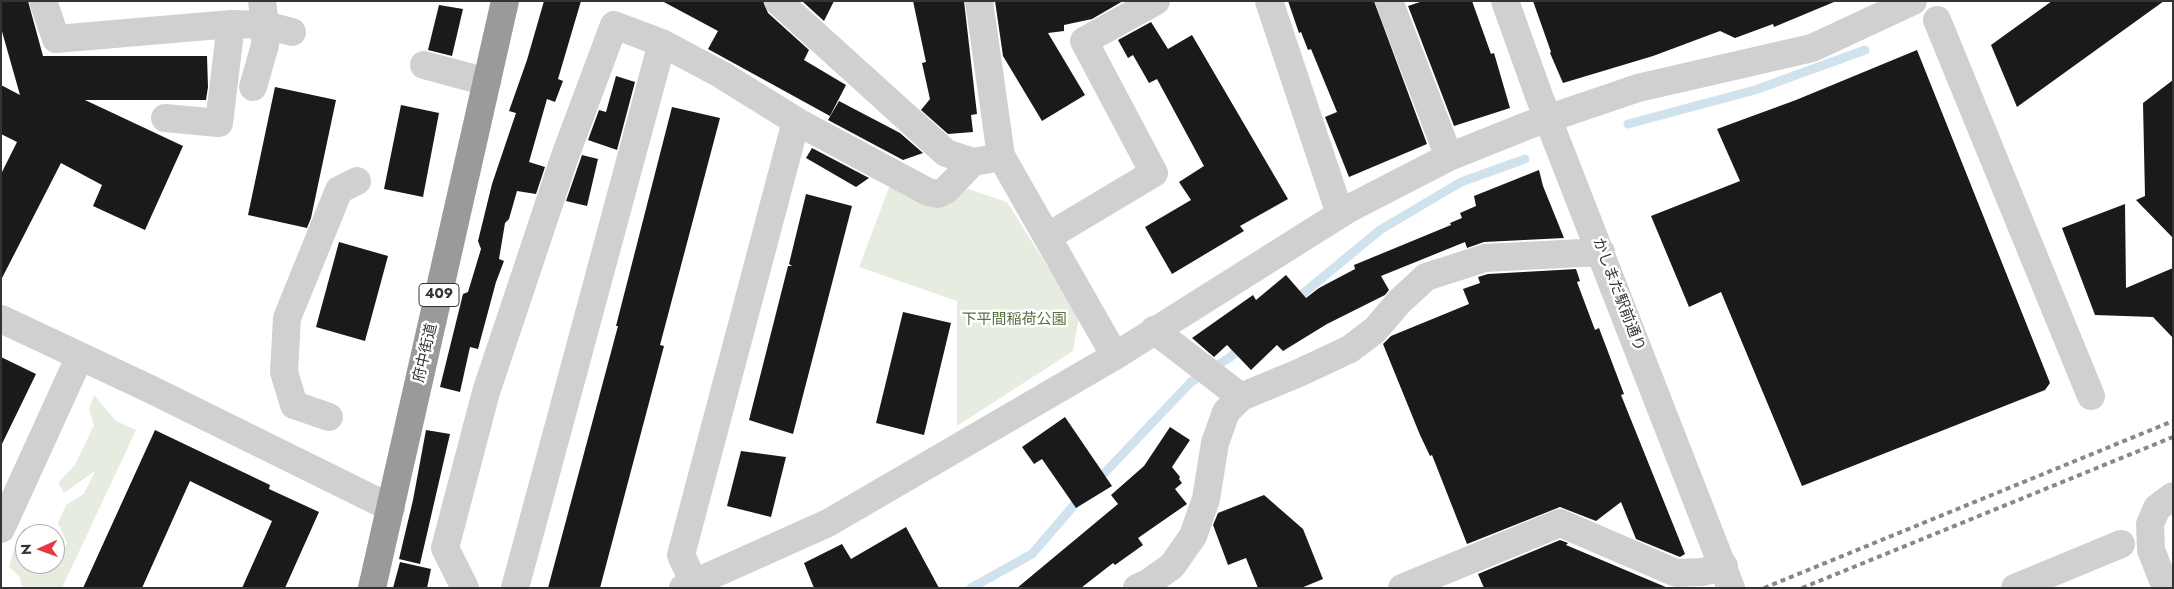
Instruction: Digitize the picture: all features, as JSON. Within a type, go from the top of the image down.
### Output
[{"type":"highway","name":"府中街道","points":[[372,588],[505,1]]},
{"type":"street","points":[[43,1],[56,39],[231,24],[264,13]]},
{"type":"street","points":[[778,1],[946,153],[973,162],[1001,156]]},
{"type":"street","points":[[978,1],[1001,156],[1115,356]]},
{"type":"street","points":[[1047,237],[1154,173],[1084,41],[1156,1]]},
{"type":"street","points":[[1269,1],[1340,214]]},
{"type":"street","points":[[1389,1],[1448,157]]},
{"type":"street","name":"かしまだ駅前通り","points":[[1505,1],[1728,577]]},
{"type":"street","points":[[796,120],[681,555],[689,585],[828,523],[1115,356],[1340,214],[1448,157],[1549,118],[1638,88],[1812,48],[1913,1]]},
{"type":"street","points":[[264,13],[292,32]]},
{"type":"street","points":[[253,87],[265,45],[264,13]]},
{"type":"street","points":[[1937,20],[2090,396]]},
{"type":"street","points":[[165,118],[219,123],[231,24]]},
{"type":"street","points":[[465,588],[445,548],[486,392],[564,156],[614,25],[662,43],[722,75],[796,120],[928,192],[938,194],[946,190],[973,162]]},
{"type":"street","points":[[515,588],[662,43]]},
{"type":"street","points":[[424,65],[487,82]]},
{"type":"street","points":[[329,417],[294,405],[284,372],[287,318],[339,190],[357,181]]},
{"type":"street","points":[[1137,588],[1148,584],[1172,566],[1193,536],[1206,499],[1215,443],[1226,412],[1241,397],[1350,349],[1375,330],[1399,302],[1426,277],[1485,258],[1601,252]]},
{"type":"street","points":[[1,319],[391,508]]},
{"type":"street","points":[[1154,330],[1241,397]]},
{"type":"street","points":[[1,529],[86,359]]},
{"type":"street","points":[[2166,588],[2151,550],[2150,524],[2158,508],[2173,496]]},
{"type":"street","points":[[1402,588],[1560,523],[1676,573],[1703,572],[1728,577]]},
{"type":"street","points":[[2015,588],[2121,544]]},
{"type":"green space","name":"下平間稲荷公園","points":[[891,182],[940,208],[968,189],[1007,202],[1079,317],[1073,351],[957,426],[957,301],[859,267]]},
{"type":"green space","points":[[94,395],[116,421],[136,430],[62,588],[23,588],[17,574],[65,574],[65,547],[67,543],[65,539],[65,524],[58,523],[66,505],[84,494],[95,471],[64,493],[58,483],[75,465],[94,425],[89,410]]},
{"type":"green space","points":[[15,546],[15,572],[9,567]]},
{"type":"building","points":[[1,1],[28,1],[43,56],[207,56],[208,87],[206,100],[85,100],[183,146],[145,230],[93,206],[102,185],[61,163],[1,280],[1,174],[17,142],[1,134],[1,85],[20,95],[1,28]]},
{"type":"building","points":[[544,1],[581,1],[558,79],[563,81],[555,102],[547,99],[529,162],[545,167],[536,194],[517,191],[509,219],[505,223],[499,259],[504,261],[496,282],[478,349],[470,347],[460,392],[440,387],[463,294],[468,292],[481,249],[478,241],[492,184],[516,113],[509,111],[527,60]]},
{"type":"building","points":[[662,1],[763,1],[768,13],[809,50],[804,60],[846,85],[830,116],[708,49],[718,31]]},
{"type":"building","points":[[802,1],[834,1],[824,21]]},
{"type":"building","points":[[913,1],[964,1],[977,114],[971,115],[973,132],[948,134],[921,110],[930,99],[922,63],[926,62]]},
{"type":"building","points":[[995,1],[1123,1],[1092,19],[1064,25],[1064,31],[1048,33],[1085,95],[1042,121],[1003,56]]},
{"type":"building","points":[[1288,1],[1374,1],[1427,144],[1349,177],[1325,117],[1337,112],[1311,49],[1308,50],[1301,32],[1299,33]]},
{"type":"building","points":[[1423,1],[1472,1],[1491,54],[1494,53],[1510,108],[1454,126],[1408,6]]},
{"type":"building","points":[[1533,1],[1834,2],[1774,27],[1773,24],[1735,38],[1720,31],[1653,56],[1563,83],[1550,53]]},
{"type":"building","points":[[2052,1],[2164,1],[2017,107],[1991,45]]},
{"type":"building","points":[[439,5],[463,9],[452,56],[428,50]]},
{"type":"building","points":[[1151,22],[1168,49],[1192,35],[1288,199],[1240,226],[1244,231],[1172,274],[1145,227],[1191,200],[1179,182],[1204,166],[1157,79],[1149,83],[1133,55],[1128,58],[1118,40]]},
{"type":"building","points":[[1917,50],[2050,383],[2045,390],[1802,486],[1721,292],[1689,307],[1651,216],[1740,181],[1717,129],[1796,100]]},
{"type":"building","points":[[616,76],[635,82],[617,150],[588,140],[599,110],[606,112]]},
{"type":"building","points":[[2173,80],[2173,238],[2136,200],[2145,196],[2143,103]]},
{"type":"building","points":[[275,87],[336,100],[311,218],[307,228],[248,215]]},
{"type":"building","points":[[839,101],[900,133],[923,153],[903,160],[828,120]]},
{"type":"building","points":[[401,105],[439,113],[423,197],[384,189]]},
{"type":"building","points":[[672,107],[720,118],[660,345],[664,346],[600,588],[548,588],[618,326],[616,326]]},
{"type":"building","points":[[812,148],[869,178],[856,187],[806,158]]},
{"type":"building","points":[[582,155],[598,159],[587,206],[566,201]]},
{"type":"building","points":[[1539,170],[1543,186],[1564,238],[1484,242],[1467,248],[1465,242],[1381,276],[1389,290],[1385,295],[1327,324],[1283,351],[1277,345],[1251,370],[1227,345],[1214,357],[1192,338],[1253,295],[1256,300],[1286,275],[1306,298],[1319,288],[1355,269],[1354,265],[1451,225],[1450,223],[1462,218],[1460,213],[1476,206],[1474,196]]},
{"type":"building","points":[[806,194],[852,206],[793,434],[749,420],[788,266],[792,266],[789,264]]},
{"type":"building","points":[[2125,204],[2126,288],[2173,268],[2173,338],[2153,317],[2095,315],[2062,228]]},
{"type":"building","points":[[339,242],[388,256],[365,341],[316,327]]},
{"type":"building","points":[[1576,269],[1580,281],[1577,282],[1595,330],[1599,328],[1624,394],[1621,395],[1685,554],[1680,557],[1636,539],[1621,502],[1596,521],[1560,507],[1467,544],[1432,455],[1430,456],[1420,435],[1383,344],[1391,336],[1469,304],[1463,289],[1480,283],[1478,277],[1488,274]]},
{"type":"building","points":[[903,312],[951,323],[924,435],[876,423]]},
{"type":"building","points":[[1,357],[36,374],[1,446]]},
{"type":"building","points":[[1065,417],[1112,486],[1076,508],[1042,459],[1034,464],[1022,447]]},
{"type":"building","points":[[1170,427],[1190,440],[1172,467],[1182,483],[1175,489],[1187,504],[1138,538],[1143,545],[1115,565],[1113,563],[1081,588],[1017,588],[1118,504],[1111,495],[1144,466]]},
{"type":"building","points":[[155,430],[270,485],[269,489],[319,512],[285,588],[242,588],[272,521],[190,481],[142,588],[83,588]]},
{"type":"building","points":[[426,430],[450,434],[420,564],[399,559],[413,500]]},
{"type":"building","points":[[741,451],[786,457],[771,517],[727,506]]},
{"type":"building","points":[[1264,495],[1303,529],[1323,579],[1301,588],[1258,588],[1246,558],[1228,565],[1213,525],[1218,513]]},
{"type":"building","points":[[906,527],[939,588],[814,588],[804,563],[842,544],[851,559]]},
{"type":"building","points":[[1560,540],[1568,543],[1566,545],[1668,588],[1484,588],[1478,574]]},
{"type":"building","points":[[400,562],[431,569],[427,588],[393,588]]},
{"type":"waterway","points":[[1628,124],[1755,90],[1865,50]]},
{"type":"waterway","points":[[1294,301],[1380,230],[1461,182],[1525,159]]},
{"type":"waterway","points":[[1095,483],[1191,382],[1229,358],[1243,346]]},
{"type":"waterway","points":[[971,588],[1032,554],[1081,497]]},
{"type":"railway","points":[[1764,588],[2173,421]]},
{"type":"railway","points":[[1802,588],[2173,437]]}]
